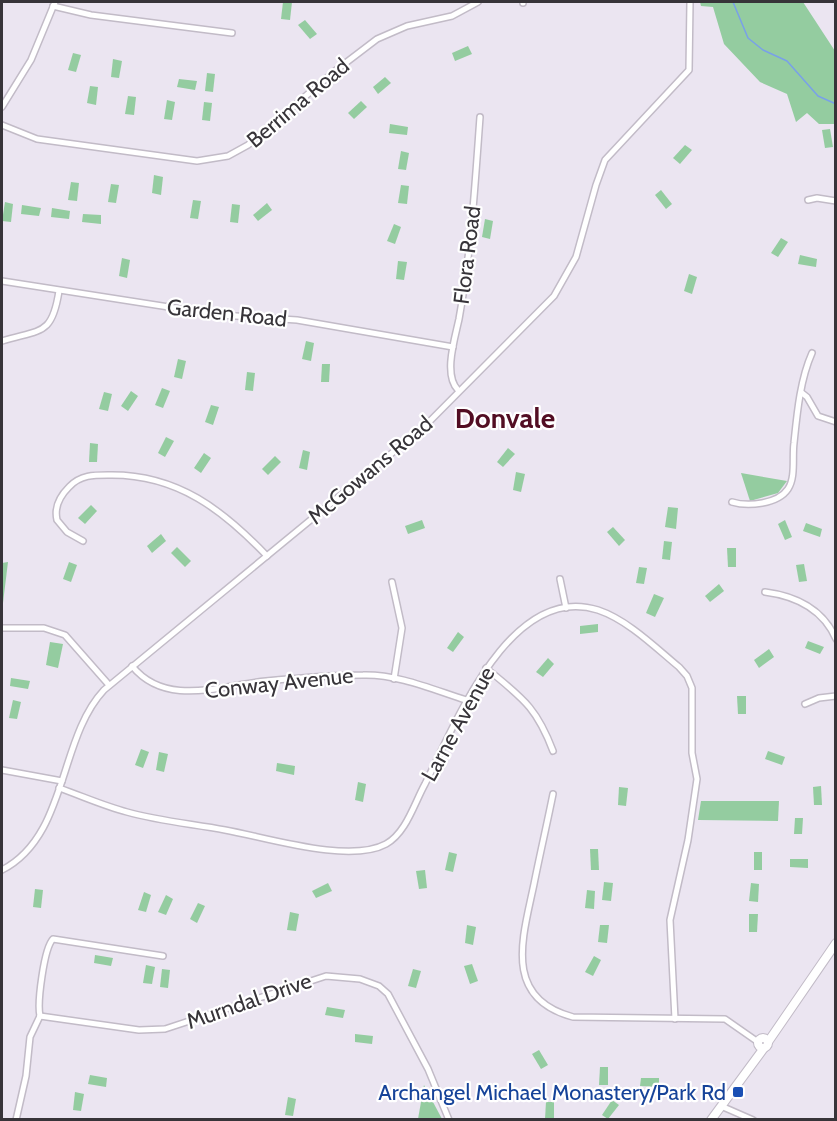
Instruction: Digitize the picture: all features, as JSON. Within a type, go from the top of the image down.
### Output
[{"type":"street","name":"Berrima Road","points":[[2,125],[25,136],[43,140],[189,160],[217,159],[248,145],[335,71],[377,39],[407,26],[452,16],[478,2]]},
{"type":"street","name":"McGowans Road","points":[[2,870],[19,859],[34,843],[94,702],[109,685],[426,426],[458,390],[561,287],[576,257],[605,160],[689,70],[690,2]]},
{"type":"street","points":[[2,107],[31,60],[54,4],[91,15],[232,33]]},
{"type":"street","name":"Flora Road","points":[[458,390],[452,382],[453,347],[474,206],[480,117]]},
{"type":"street","points":[[808,200],[817,198],[836,201]]},
{"type":"street","name":"Garden Road","points":[[2,281],[220,315],[297,320],[453,347]]},
{"type":"street","points":[[2,341],[47,327],[52,320],[59,291]]},
{"type":"street","points":[[732,502],[751,505],[780,496],[788,489],[802,393],[812,353]]},
{"type":"street","points":[[802,393],[807,397],[818,416],[836,422]]},
{"type":"street","points":[[83,541],[67,532],[57,520],[58,503],[67,489],[84,477],[138,475],[161,482],[218,509],[267,556]]},
{"type":"street","points":[[560,579],[566,608]]},
{"type":"street","points":[[392,582],[402,628],[394,679]]},
{"type":"street","points":[[765,592],[787,596],[806,605],[826,622],[836,639]]},
{"type":"street","name":"Larne Avenue","points":[[2,770],[60,785],[127,812],[278,842],[344,851],[377,847],[391,840],[406,822],[466,700],[486,668],[531,622],[550,612],[566,608],[591,608],[618,620],[680,668],[690,681],[693,701],[692,753],[697,782],[670,920],[675,1019]]},
{"type":"street","points":[[2,628],[44,628],[65,635],[109,685]]},
{"type":"street","name":"Conway Avenue","points":[[132,666],[146,680],[191,692],[275,680],[363,675],[394,679],[466,700]]},
{"type":"street","points":[[486,668],[525,701],[539,717],[552,752]]},
{"type":"street","points":[[805,704],[819,698],[836,696]]},
{"type":"street","points":[[553,794],[521,948],[521,964],[528,983],[541,1001],[550,1008],[573,1017],[725,1019],[762,1042]]},
{"type":"street","points":[[16,1119],[26,1076],[30,1037],[40,1016],[38,1005],[49,943],[53,939],[163,956]]},
{"type":"street","points":[[711,1119],[754,1058],[762,1042],[776,1029],[836,944]]},
{"type":"street","name":"Murndal Drive","points":[[40,1016],[139,1030],[159,1030],[178,1026],[322,976],[354,978],[379,986],[388,994],[428,1069],[449,1119]]},
{"type":"street","points":[[721,1106],[753,1119]]},
{"type":"green space","points":[[283,2],[292,2],[290,20],[281,19]]},
{"type":"green space","points":[[700,2],[803,2],[835,51],[835,124],[819,124],[807,113],[796,122],[787,94],[760,82],[724,44],[713,7],[701,6]]},
{"type":"green space","points":[[305,20],[317,34],[310,39],[298,25]]},
{"type":"green space","points":[[468,46],[472,54],[455,61],[452,53]]},
{"type":"green space","points":[[73,53],[81,55],[76,72],[68,70]]},
{"type":"green space","points":[[113,59],[122,61],[119,78],[111,77]]},
{"type":"green space","points":[[207,73],[215,74],[213,92],[205,91]]},
{"type":"green space","points":[[385,77],[391,83],[378,94],[373,87]]},
{"type":"green space","points":[[179,79],[197,81],[195,90],[177,87]]},
{"type":"green space","points":[[90,86],[98,87],[96,105],[87,103]]},
{"type":"green space","points":[[128,96],[136,97],[134,115],[125,114]]},
{"type":"green space","points":[[167,100],[175,102],[172,120],[164,119]]},
{"type":"green space","points":[[361,101],[367,107],[354,119],[348,113]]},
{"type":"green space","points":[[204,102],[212,103],[210,121],[202,120]]},
{"type":"green space","points":[[390,124],[408,127],[407,135],[389,133]]},
{"type":"green space","points":[[830,129],[833,147],[825,148],[822,130]]},
{"type":"green space","points":[[685,145],[692,150],[680,164],[673,158]]},
{"type":"green space","points":[[401,151],[409,153],[406,170],[398,169]]},
{"type":"green space","points":[[154,175],[163,177],[161,195],[152,193]]},
{"type":"green space","points":[[71,182],[79,183],[77,201],[68,200]]},
{"type":"green space","points":[[111,184],[119,185],[116,203],[108,202]]},
{"type":"green space","points":[[401,185],[409,186],[407,204],[398,203]]},
{"type":"green space","points":[[661,190],[672,204],[666,209],[655,195]]},
{"type":"green space","points":[[193,200],[201,201],[198,219],[190,218]]},
{"type":"green space","points":[[5,202],[13,204],[11,222],[2,221]]},
{"type":"green space","points":[[267,203],[272,210],[258,221],[253,215]]},
{"type":"green space","points":[[232,204],[240,205],[238,223],[230,222]]},
{"type":"green space","points":[[22,205],[41,208],[39,216],[21,214]]},
{"type":"green space","points":[[52,208],[70,211],[69,219],[51,217]]},
{"type":"green space","points":[[83,214],[101,215],[101,224],[82,222]]},
{"type":"green space","points":[[485,219],[493,221],[490,239],[482,237]]},
{"type":"green space","points":[[394,224],[401,227],[395,244],[387,241]]},
{"type":"green space","points":[[781,238],[788,242],[778,257],[771,253]]},
{"type":"green space","points":[[800,255],[817,259],[816,267],[798,264]]},
{"type":"green space","points":[[122,258],[130,260],[127,278],[119,276]]},
{"type":"green space","points":[[398,261],[407,262],[404,280],[396,279]]},
{"type":"green space","points":[[689,274],[697,277],[692,294],[684,291]]},
{"type":"green space","points":[[306,341],[314,343],[311,361],[302,359]]},
{"type":"green space","points":[[178,359],[186,361],[182,379],[174,377]]},
{"type":"green space","points":[[322,364],[330,364],[329,382],[321,382]]},
{"type":"green space","points":[[247,372],[255,373],[253,391],[245,390]]},
{"type":"green space","points":[[162,388],[170,391],[163,408],[155,405]]},
{"type":"green space","points":[[131,391],[138,396],[128,411],[121,406]]},
{"type":"green space","points":[[104,392],[112,394],[108,411],[99,409]]},
{"type":"green space","points":[[211,405],[219,407],[213,425],[205,422]]},
{"type":"green space","points":[[166,437],[174,441],[165,457],[158,453]]},
{"type":"green space","points":[[90,443],[98,444],[97,462],[89,462]]},
{"type":"green space","points":[[508,448],[515,454],[503,467],[497,462]]},
{"type":"green space","points":[[303,450],[310,452],[307,470],[299,468]]},
{"type":"green space","points":[[204,453],[211,458],[201,473],[194,468]]},
{"type":"green space","points":[[275,456],[281,462],[268,475],[262,469]]},
{"type":"green space","points":[[516,472],[525,474],[521,492],[513,490]]},
{"type":"green space","points":[[741,473],[787,481],[778,493],[750,501]]},
{"type":"green space","points":[[91,505],[97,511],[85,524],[78,518]]},
{"type":"green space","points":[[668,507],[678,508],[676,529],[665,527]]},
{"type":"green space","points":[[422,520],[425,528],[408,534],[405,526]]},
{"type":"green space","points":[[785,520],[792,537],[785,540],[778,524]]},
{"type":"green space","points":[[806,523],[822,529],[820,537],[803,531]]},
{"type":"green space","points":[[613,527],[625,540],[619,546],[607,532]]},
{"type":"green space","points":[[161,534],[166,541],[152,553],[147,546]]},
{"type":"green space","points":[[664,541],[672,542],[670,560],[662,559]]},
{"type":"green space","points":[[177,547],[191,561],[185,567],[171,553]]},
{"type":"green space","points":[[727,548],[736,548],[736,567],[728,567]]},
{"type":"green space","points":[[8,562],[2,611],[2,563]]},
{"type":"green space","points":[[69,562],[77,565],[71,582],[63,579]]},
{"type":"green space","points":[[804,564],[807,581],[799,582],[796,565]]},
{"type":"green space","points":[[639,567],[647,568],[644,584],[636,583]]},
{"type":"green space","points":[[719,584],[724,591],[710,602],[705,596]]},
{"type":"green space","points":[[654,594],[664,598],[655,617],[646,613]]},
{"type":"green space","points":[[598,624],[598,632],[580,634],[580,626]]},
{"type":"green space","points":[[458,632],[464,637],[453,652],[447,648]]},
{"type":"green space","points":[[808,641],[824,647],[820,654],[805,648]]},
{"type":"green space","points":[[50,642],[63,644],[58,668],[46,665]]},
{"type":"green space","points":[[769,649],[774,657],[759,668],[754,660]]},
{"type":"green space","points":[[548,658],[554,664],[543,677],[536,672]]},
{"type":"green space","points":[[11,678],[30,681],[28,689],[10,686]]},
{"type":"green space","points":[[737,696],[746,696],[746,714],[738,714]]},
{"type":"green space","points":[[13,700],[21,702],[17,719],[9,718]]},
{"type":"green space","points":[[141,749],[149,752],[143,768],[135,765]]},
{"type":"green space","points":[[768,751],[785,757],[782,765],[765,759]]},
{"type":"green space","points":[[159,752],[168,754],[164,772],[156,770]]},
{"type":"green space","points":[[277,763],[295,766],[294,775],[276,771]]},
{"type":"green space","points":[[358,782],[366,784],[363,802],[355,800]]},
{"type":"green space","points":[[821,786],[822,805],[814,805],[813,787]]},
{"type":"green space","points":[[619,787],[628,788],[626,806],[618,805]]},
{"type":"green space","points":[[701,801],[779,801],[778,821],[698,820]]},
{"type":"green space","points":[[795,818],[803,818],[802,834],[794,834]]},
{"type":"green space","points":[[590,849],[598,849],[599,870],[591,870]]},
{"type":"green space","points":[[449,852],[457,854],[453,872],[445,870]]},
{"type":"green space","points":[[754,852],[762,852],[762,870],[754,870]]},
{"type":"green space","points":[[790,859],[808,859],[808,868],[790,867]]},
{"type":"green space","points":[[425,870],[427,888],[419,889],[416,871]]},
{"type":"green space","points":[[604,882],[613,883],[611,901],[602,900]]},
{"type":"green space","points":[[328,883],[332,891],[316,898],[312,891]]},
{"type":"green space","points":[[751,883],[759,884],[758,902],[749,901]]},
{"type":"green space","points":[[35,889],[43,890],[41,908],[33,907]]},
{"type":"green space","points":[[587,890],[595,891],[594,909],[585,908]]},
{"type":"green space","points":[[144,892],[151,895],[146,912],[138,910]]},
{"type":"green space","points":[[166,895],[173,899],[166,915],[158,912]]},
{"type":"green space","points":[[198,903],[205,906],[197,923],[190,919]]},
{"type":"green space","points":[[290,912],[299,914],[296,931],[287,930]]},
{"type":"green space","points":[[749,914],[758,914],[757,932],[749,932]]},
{"type":"green space","points":[[467,925],[476,927],[473,945],[465,943]]},
{"type":"green space","points":[[600,925],[609,925],[607,943],[598,942]]},
{"type":"green space","points":[[95,955],[113,958],[111,966],[94,963]]},
{"type":"green space","points":[[594,956],[601,960],[593,976],[585,972]]},
{"type":"green space","points":[[472,964],[478,981],[470,984],[464,966]]},
{"type":"green space","points":[[146,965],[155,967],[152,984],[143,983]]},
{"type":"green space","points":[[162,969],[170,970],[168,988],[160,987]]},
{"type":"green space","points":[[413,969],[421,971],[416,988],[408,986]]},
{"type":"green space","points":[[327,1007],[345,1010],[343,1018],[325,1015]]},
{"type":"green space","points":[[355,1034],[373,1036],[372,1044],[355,1042]]},
{"type":"green space","points":[[539,1050],[548,1065],[541,1069],[532,1054]]},
{"type":"green space","points":[[600,1067],[608,1067],[608,1085],[599,1085]]},
{"type":"green space","points":[[90,1075],[107,1078],[106,1087],[88,1084]]},
{"type":"green space","points":[[641,1078],[659,1078],[659,1087],[640,1086]]},
{"type":"green space","points":[[424,1085],[442,1119],[418,1119]]},
{"type":"green space","points":[[75,1092],[84,1094],[81,1111],[73,1110]]},
{"type":"green space","points":[[288,1097],[296,1099],[293,1116],[285,1115]]},
{"type":"green space","points":[[612,1100],[619,1105],[608,1119],[602,1115]]},
{"type":"green space","points":[[546,1102],[554,1102],[554,1119],[545,1119]]},
{"type":"waterway","points":[[733,2],[748,38],[763,50],[787,61],[818,96],[836,104]]},
{"type":"place","name":"Archangel Michael Monastery/Park Rd","points":[[738,1092]]},
{"type":"district","name":"Donvale","points":[[505,418]]}]
